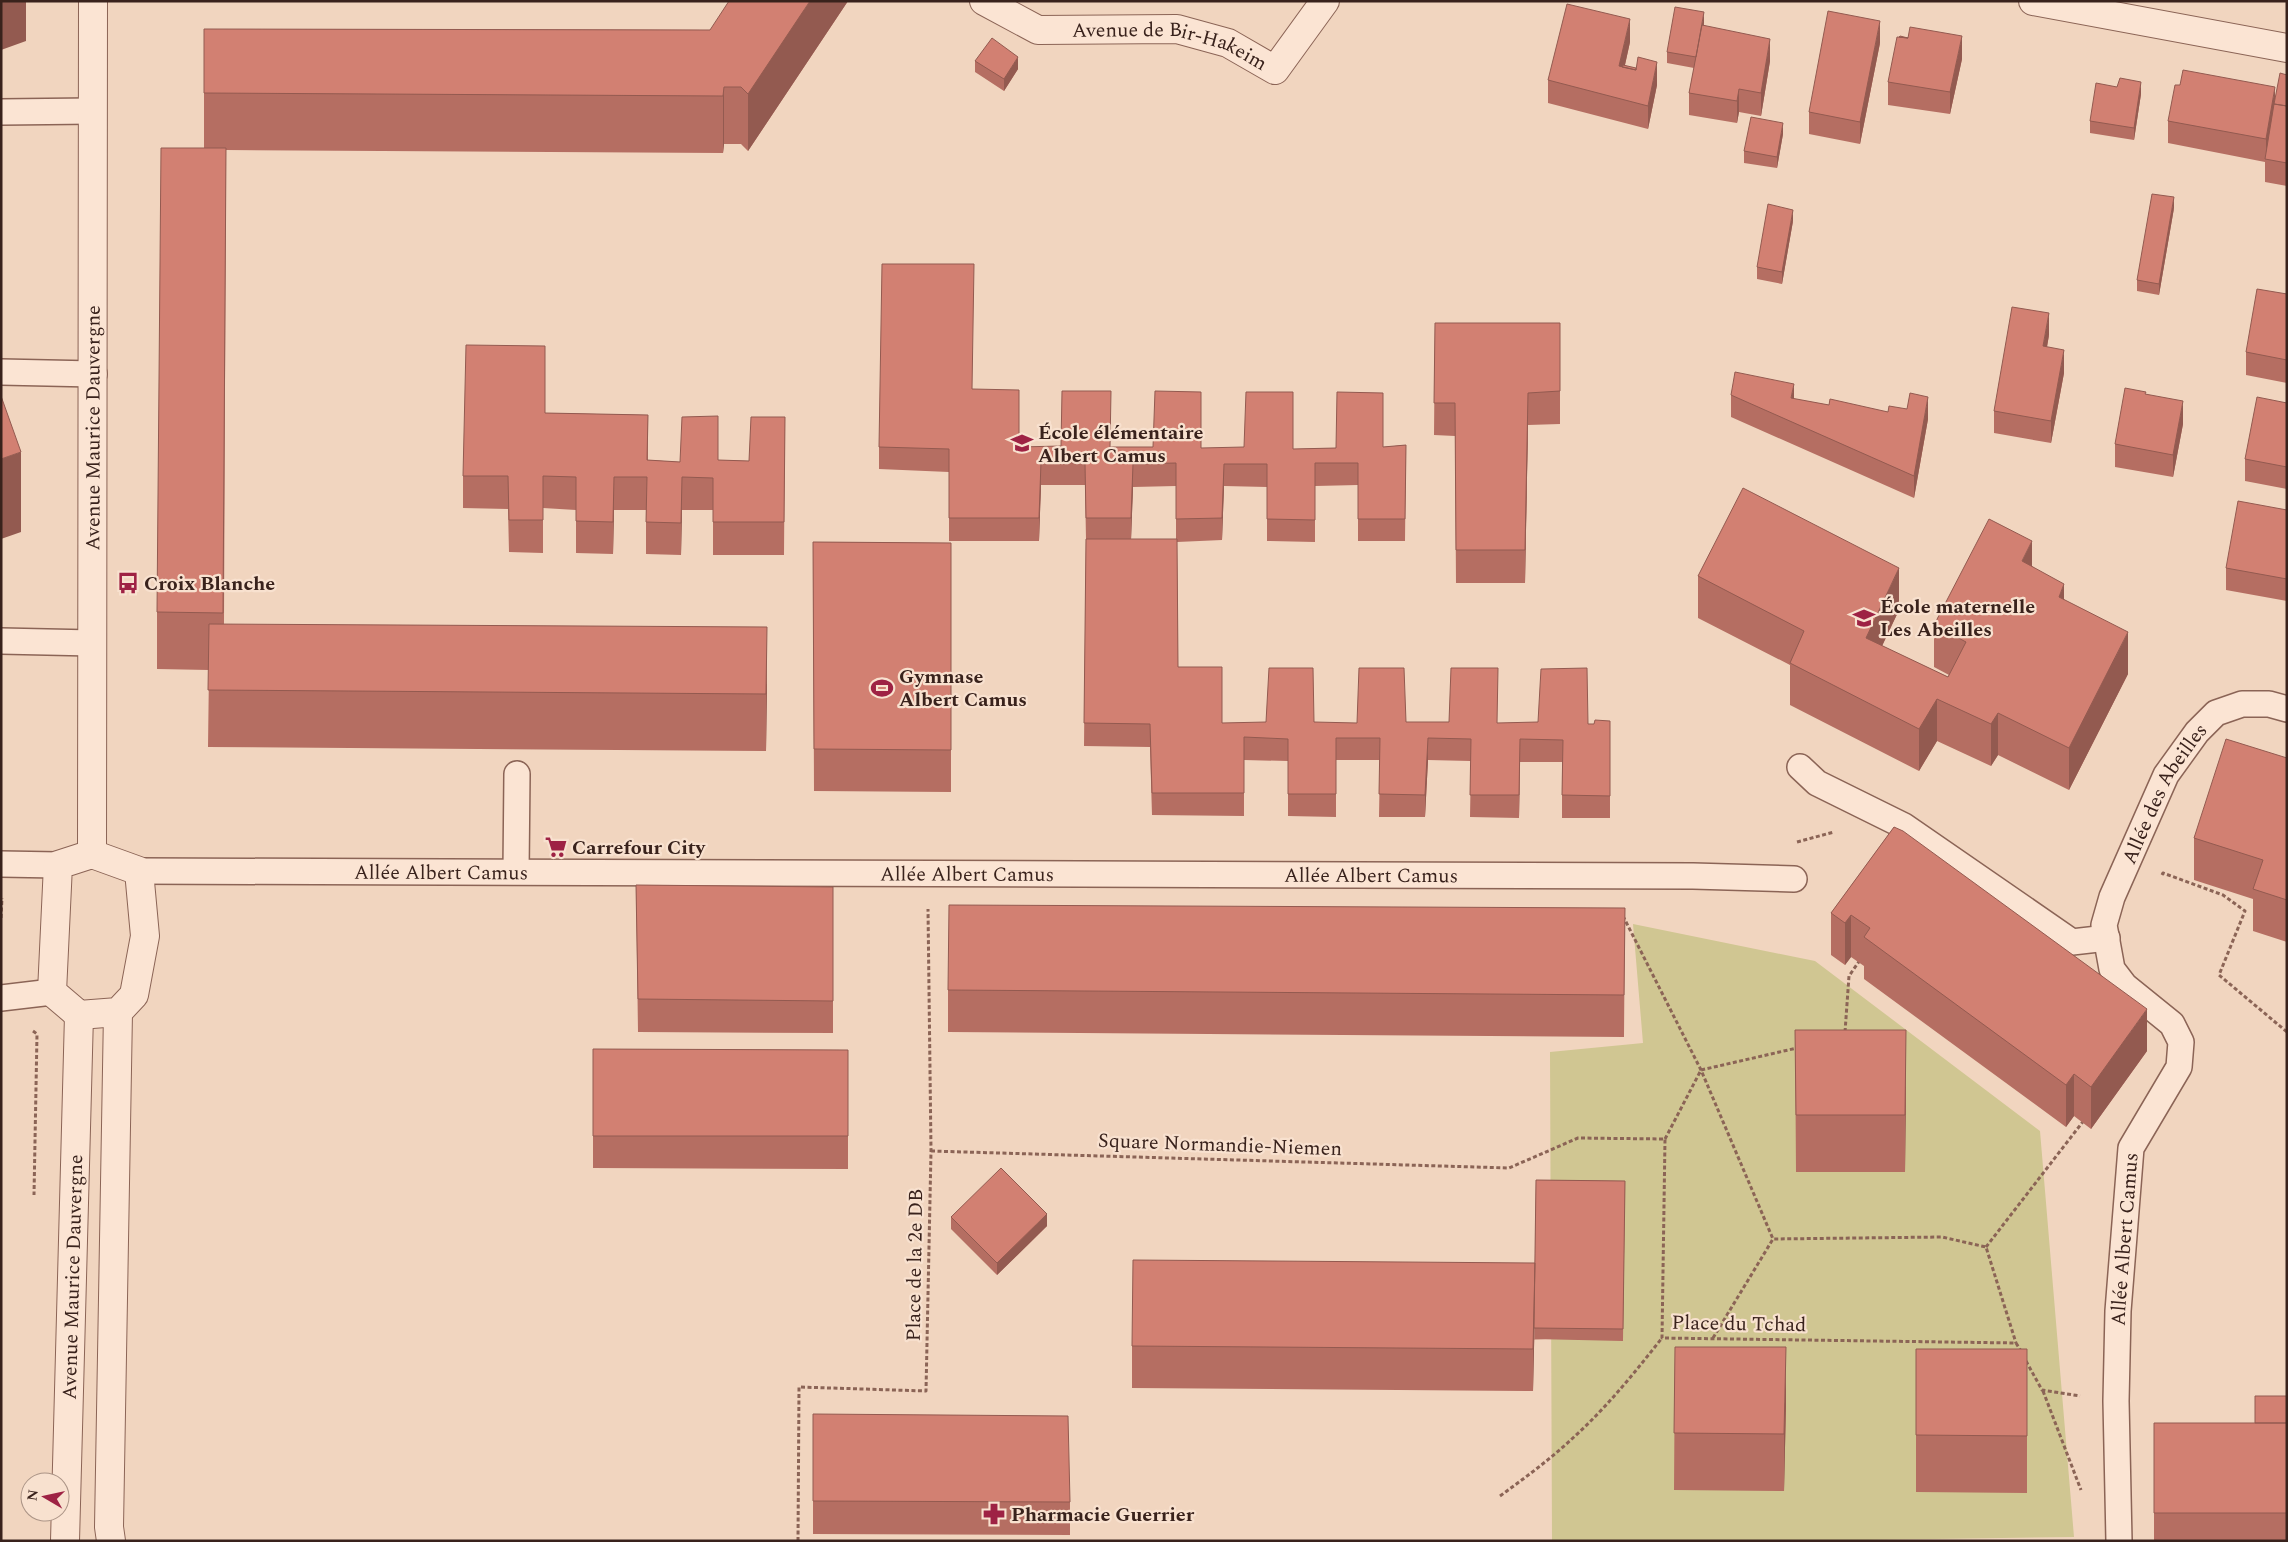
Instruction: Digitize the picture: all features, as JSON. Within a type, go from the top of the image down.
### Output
[{"type":"street","name":"Avenue Maurice Dauvergne","points":[[92,854],[93,1]]},
{"type":"street","name":"Avenue de Bir-Hakeim","points":[[984,1],[1038,30],[1177,29],[1228,43],[1275,70],[1325,1]]},
{"type":"street","points":[[2033,1],[2287,48]]},
{"type":"street","points":[[110,1541],[118,1012],[134,995],[145,936],[139,871],[92,854],[58,865],[52,992],[79,1015],[118,1012]]},
{"type":"street","name":"Avenue Maurice Dauvergne","points":[[65,1541],[79,1015]]},
{"type":"lane","points":[[1,112],[93,111]]},
{"type":"lane","points":[[1,372],[94,374]]},
{"type":"lane","points":[[1,641],[93,643]]},
{"type":"lane","name":"Allée des Abeilles","points":[[2108,944],[2104,925],[2116,888],[2166,775],[2197,732],[2216,713],[2242,704],[2269,704],[2287,710]]},
{"type":"lane","points":[[1800,767],[1817,783],[1904,826],[2072,942],[2108,944]]},
{"type":"lane","points":[[516,871],[518,774]]},
{"type":"lane","points":[[1,864],[58,865]]},
{"type":"lane","name":"Allée Albert Camus","points":[[139,871],[943,872],[1683,876],[1794,879]]},
{"type":"lane","name":"Allée Albert Camus","points":[[2108,944],[2112,969],[2125,986],[2172,1024],[2181,1042],[2180,1067],[2131,1148],[2118,1311],[2116,1401],[2118,1541]]},
{"type":"lane","points":[[6,998],[52,992]]},
{"type":"path","points":[[1789,841],[1798,842],[1840,830]]},
{"type":"path","name":"Place de la 2e DB","points":[[798,1541],[799,1387],[926,1391],[931,1151],[928,897],[944,895],[943,872]]},
{"type":"path","points":[[2159,880],[2163,872],[2223,895],[2245,911],[2219,975],[2287,1032]]},
{"type":"path","points":[[1623,915],[1701,1070],[1773,1239]]},
{"type":"path","points":[[1844,1038],[1849,976],[1863,954]]},
{"type":"path","points":[[6,998],[24,1026],[37,1034],[34,1202]]},
{"type":"path","points":[[1665,1139],[1701,1070],[1806,1046]]},
{"type":"path","points":[[1986,1247],[2086,1117]]},
{"type":"path","name":"Square Normandie-Niemen","points":[[931,1151],[1509,1168],[1578,1138],[1665,1139]]},
{"type":"path","name":"Place du Tchad","points":[[1665,1139],[1662,1338],[2016,1343]]},
{"type":"path","points":[[1773,1239],[1942,1237],[1986,1247]]},
{"type":"path","points":[[1713,1338],[1773,1239]]},
{"type":"path","points":[[1986,1247],[2016,1343],[2042,1390],[2082,1492]]},
{"type":"path","points":[[1500,1496],[1551,1458],[1576,1435],[1621,1389],[1662,1338]]},
{"type":"path","points":[[2042,1390],[2116,1401]]},
{"type":"shaded area","points":[[1633,924],[1815,961],[2040,1131],[2074,1537],[1801,1541],[1552,1541],[1550,1052],[1643,1043]]},
{"type":"building","points":[[729,1],[810,1],[748,94],[741,87],[724,87],[723,96],[204,93],[204,29],[710,30]]},
{"type":"building","points":[[1567,4],[1630,19],[1619,66],[1636,70],[1638,57],[1657,62],[1648,106],[1548,80]]},
{"type":"building","points":[[1675,7],[1704,12],[1696,57],[1667,52]]},
{"type":"building","points":[[1828,11],[1880,21],[1860,122],[1809,112]]},
{"type":"building","points":[[1702,25],[1770,39],[1761,93],[1739,89],[1737,101],[1689,93]]},
{"type":"building","points":[[1910,27],[1962,36],[1950,92],[1888,82],[1897,37],[1908,38]]},
{"type":"building","points":[[992,38],[1018,57],[1004,79],[975,61]]},
{"type":"building","points":[[1623,65],[1636,68],[1636,70],[1622,67]]},
{"type":"building","points":[[2183,70],[2275,87],[2266,139],[2168,121],[2175,85],[2180,85]]},
{"type":"building","points":[[2280,73],[2287,75],[2287,106],[2274,104]]},
{"type":"building","points":[[2120,78],[2141,82],[2134,128],[2090,121],[2096,83],[2117,87]]},
{"type":"building","points":[[2274,104],[2287,106],[2287,163],[2265,159]]},
{"type":"building","points":[[1751,117],[1783,123],[1777,157],[1744,151]]},
{"type":"building","points":[[161,148],[226,148],[223,613],[157,612]]},
{"type":"building","points":[[2152,194],[2174,197],[2159,284],[2137,280]]},
{"type":"building","points":[[1768,204],[1793,210],[1782,272],[1757,267]]},
{"type":"building","points":[[882,264],[974,264],[972,389],[1019,390],[1019,447],[1061,446],[1062,391],[1111,391],[1110,447],[1153,447],[1155,391],[1201,392],[1201,448],[1244,447],[1246,392],[1293,392],[1293,449],[1336,448],[1337,392],[1383,393],[1383,447],[1406,445],[1405,519],[1358,519],[1358,463],[1315,463],[1315,520],[1267,519],[1267,464],[1224,464],[1222,518],[1176,519],[1176,463],[1133,464],[1131,518],[1086,518],[1085,463],[1041,462],[1039,518],[949,518],[949,449],[879,447]]},
{"type":"building","points":[[2257,289],[2287,294],[2287,360],[2246,352]]},
{"type":"building","points":[[2012,307],[2049,313],[2043,346],[2064,350],[2051,421],[1994,411]]},
{"type":"building","points":[[1435,323],[1560,323],[1560,391],[1528,393],[1525,550],[1456,550],[1455,403],[1434,403]]},
{"type":"building","points":[[466,345],[545,346],[545,413],[648,415],[647,460],[680,462],[682,417],[718,416],[718,460],[749,461],[751,417],[785,417],[784,522],[713,522],[713,478],[682,477],[681,523],[646,522],[647,477],[614,477],[613,522],[576,521],[576,477],[543,476],[543,520],[509,520],[508,476],[463,476]]},
{"type":"building","points":[[1735,372],[1794,384],[1791,398],[1829,405],[1830,399],[1888,412],[1889,406],[1907,409],[1910,393],[1928,397],[1914,476],[1731,395]]},
{"type":"building","points":[[2125,388],[2183,401],[2173,455],[2115,444]]},
{"type":"building","points":[[1,396],[21,452],[1,459]]},
{"type":"building","points":[[2257,397],[2287,403],[2287,467],[2245,459]]},
{"type":"building","points":[[1743,488],[1899,568],[1866,638],[1948,677],[1966,642],[1934,625],[1989,519],[2032,541],[2022,561],[2064,584],[2059,597],[2128,632],[2069,748],[1998,713],[1991,724],[1937,699],[1919,729],[1790,663],[1804,631],[1698,576]]},
{"type":"building","points":[[2238,501],[2287,510],[2287,579],[2226,568]]},
{"type":"building","points":[[1086,539],[1177,539],[1178,667],[1222,667],[1222,723],[1266,722],[1269,668],[1313,668],[1314,722],[1357,723],[1359,668],[1404,668],[1406,722],[1449,722],[1451,668],[1498,668],[1497,723],[1538,722],[1541,669],[1587,668],[1588,724],[1594,724],[1595,720],[1610,721],[1610,796],[1562,795],[1563,740],[1520,739],[1519,795],[1470,795],[1471,739],[1428,738],[1425,795],[1379,794],[1380,738],[1336,738],[1336,794],[1288,794],[1288,739],[1244,737],[1244,793],[1152,793],[1150,724],[1084,723]]},
{"type":"building","name":"Gymnase Albert Camus","points":[[813,542],[951,543],[951,750],[814,749]]},
{"type":"building","points":[[209,624],[767,627],[766,694],[208,690]]},
{"type":"building","points":[[2226,739],[2287,758],[2287,900],[2253,889],[2263,860],[2194,838]]},
{"type":"building","points":[[1894,827],[1903,831],[2147,1009],[2091,1087],[2074,1074],[2066,1085],[1864,937],[1870,928],[1851,915],[1845,923],[1831,913]]},
{"type":"building","points":[[636,885],[833,887],[833,1001],[638,999]]},
{"type":"building","points":[[949,905],[1625,908],[1624,995],[948,990]]},
{"type":"building","points":[[1795,1030],[1906,1030],[1905,1115],[1796,1115]]},
{"type":"building","points":[[593,1049],[848,1050],[848,1136],[593,1136]]},
{"type":"building","points":[[1001,1168],[1047,1214],[997,1263],[951,1217]]},
{"type":"building","points":[[1536,1180],[1625,1181],[1623,1329],[1534,1328]]},
{"type":"building","points":[[1133,1260],[1535,1263],[1533,1349],[1132,1346]]},
{"type":"building","points":[[1675,1347],[1786,1347],[1784,1434],[1674,1433]]},
{"type":"building","points":[[1916,1349],[2027,1349],[2027,1436],[1916,1435]]},
{"type":"building","points":[[2255,1396],[2287,1396],[2287,1423],[2255,1423]]},
{"type":"building","points":[[813,1414],[1068,1416],[1070,1502],[813,1501]]},
{"type":"building","points":[[2154,1423],[2287,1423],[2287,1513],[2154,1513]]},
{"type":"place","name":"École élémentaire Albert Camus","points":[[1022,443]]},
{"type":"place","name":"Croix Blanche","points":[[128,583]]},
{"type":"place","name":"École maternelle Les Abeilles","points":[[1864,618]]},
{"type":"place","name":"Gymnase Albert Camus","points":[[882,688]]},
{"type":"place","name":"Carrefour City","points":[[556,847]]},
{"type":"place","name":"Pharmacie Guerrier","points":[[994,1514]]}]
